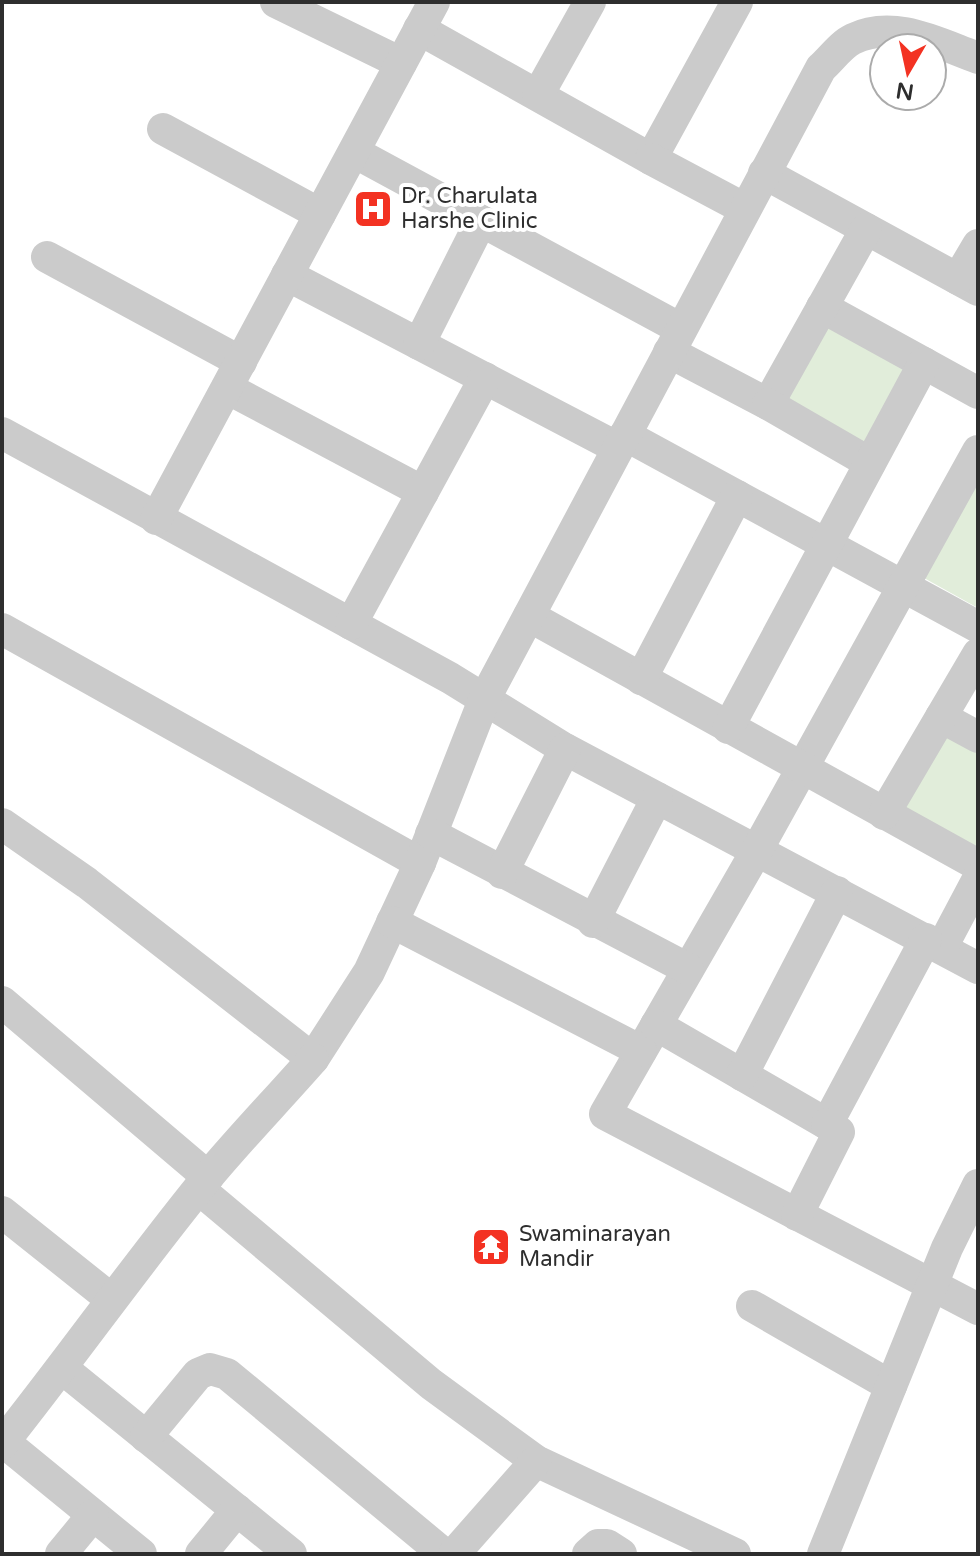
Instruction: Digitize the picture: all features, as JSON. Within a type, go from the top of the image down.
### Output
[{"type":"street","points":[[276,2],[401,63]]},
{"type":"street","points":[[538,95],[590,2]]},
{"type":"street","points":[[651,159],[737,2]]},
{"type":"street","points":[[156,519],[427,16],[538,95],[745,209]]},
{"type":"street","points":[[141,1554],[3,1443],[63,1369],[111,1299],[204,1183],[313,1059],[369,972],[426,848],[484,700],[821,68],[852,39],[885,30],[912,33],[978,58]]},
{"type":"street","points":[[163,129],[320,214]]},
{"type":"street","points":[[354,152],[481,221],[675,341],[768,404],[870,463]]},
{"type":"street","points":[[764,173],[968,285],[978,245]]},
{"type":"street","points":[[419,344],[481,221]]},
{"type":"street","points":[[768,404],[866,229]]},
{"type":"street","points":[[47,257],[423,492]]},
{"type":"street","points":[[287,275],[485,378],[737,496],[978,627]]},
{"type":"street","points":[[822,307],[978,393]]},
{"type":"street","points":[[728,728],[924,363]]},
{"type":"street","points":[[351,624],[485,378]]},
{"type":"street","points":[[2,433],[450,678],[565,749],[978,968]]},
{"type":"street","points":[[978,451],[757,850],[605,1114],[978,1309]]},
{"type":"street","points":[[641,679],[737,496]]},
{"type":"street","points":[[529,616],[978,865]]},
{"type":"street","points":[[2,629],[426,848],[502,873],[688,969]]},
{"type":"street","points":[[884,814],[978,654]]},
{"type":"street","points":[[941,717],[978,737]]},
{"type":"street","points":[[502,873],[565,749]]},
{"type":"street","points":[[593,922],[657,798]]},
{"type":"street","points":[[2,824],[87,883],[313,1059]]},
{"type":"street","points":[[827,1124],[934,943],[978,879]]},
{"type":"street","points":[[742,1075],[837,892]]},
{"type":"street","points":[[392,922],[649,1038],[742,1075],[839,1132],[797,1215]]},
{"type":"street","points":[[2,1002],[431,1384],[536,1461],[718,1551]]},
{"type":"street","points":[[823,1554],[931,1286],[978,1185]]},
{"type":"street","points":[[2,1212],[111,1299]]},
{"type":"street","points":[[752,1306],[891,1386]]},
{"type":"street","points":[[63,1369],[291,1554]]},
{"type":"street","points":[[146,1437],[198,1374],[210,1369],[227,1374],[444,1554]]},
{"type":"street","points":[[454,1554],[536,1461]]},
{"type":"street","points":[[201,1554],[237,1510]]},
{"type":"street","points":[[61,1554],[93,1515]]},
{"type":"street","points":[[588,1554],[598,1545],[607,1545],[621,1554]]},
{"type":"green space","points":[[831,321],[912,367],[866,448],[785,402]]},
{"type":"green space","points":[[978,480],[978,608],[924,578]]},
{"type":"green space","points":[[943,727],[978,747],[978,854],[897,808]]},
{"type":"place","name":"Dr. Charulata Harshe Clinic","points":[[373,209]]},
{"type":"place","name":"Swaminarayan Mandir","points":[[491,1247]]}]
